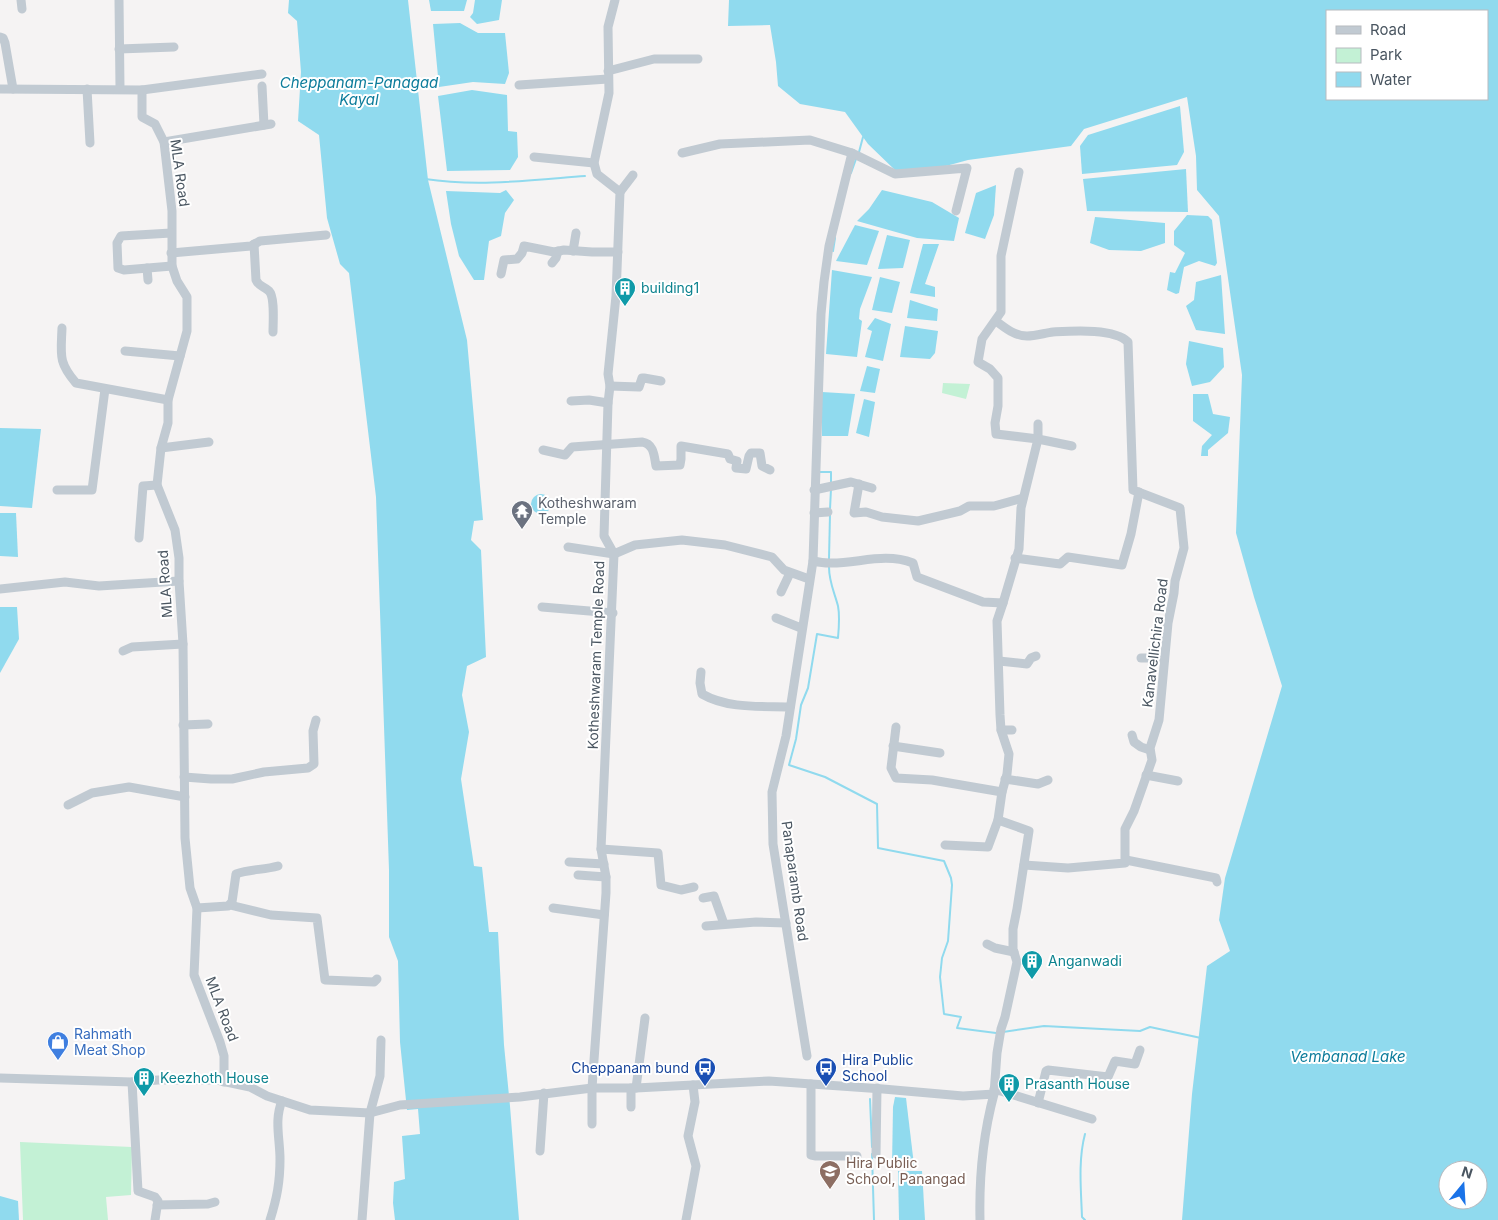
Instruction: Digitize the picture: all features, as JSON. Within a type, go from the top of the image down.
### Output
[{"type":"street","points":[[119,0],[120,88]]},
{"type":"street","points":[[615,0],[608,27],[609,93],[594,163],[597,174],[620,192],[633,175]]},
{"type":"street","points":[[0,38],[3,38],[5,42],[12,89]]},
{"type":"street","points":[[119,49],[174,47]]},
{"type":"street","points":[[519,85],[608,75],[654,59],[698,59]]},
{"type":"street","points":[[0,89],[120,88],[142,90],[262,74]]},
{"type":"street","points":[[164,142],[267,124],[262,86]]},
{"type":"street","points":[[86,89],[90,143]]},
{"type":"street","name":"MLA Road","points":[[142,90],[142,117],[155,124],[164,142],[170,192],[172,266],[177,281],[187,297],[187,331],[168,400],[168,423],[161,448],[157,485],[175,530],[180,558],[185,838],[190,888],[197,908],[194,975],[224,1056],[224,1082]]},
{"type":"street","points":[[682,153],[720,144],[810,140],[852,153],[894,174],[967,168],[956,211]]},
{"type":"street","name":"Panaparamb Road","points":[[808,1056],[773,844],[772,792],[786,736],[812,561],[823,290],[829,246],[852,153]]},
{"type":"street","points":[[534,157],[594,163]]},
{"type":"street","points":[[996,434],[998,378],[990,369],[978,362],[982,339],[1001,312],[1001,256],[1019,172]]},
{"type":"street","name":"Kotheshwaram Temple Road","points":[[592,1124],[592,1088],[606,877],[601,849],[613,612],[614,554],[604,536],[610,386],[608,374],[616,296],[620,192]]},
{"type":"street","points":[[171,233],[121,236],[117,243],[118,268],[124,270],[172,266]]},
{"type":"street","points":[[573,251],[576,234]]},
{"type":"street","points":[[171,253],[251,246],[260,241],[326,235]]},
{"type":"street","points":[[254,244],[256,280],[259,286],[269,291],[272,298],[273,332]]},
{"type":"street","points":[[501,274],[504,260],[517,259],[522,253],[524,246],[554,252],[618,252]]},
{"type":"street","points":[[552,263],[558,251]]},
{"type":"street","points":[[147,268],[148,280]]},
{"type":"street","points":[[996,321],[1009,331],[1026,336],[1053,332],[1099,332],[1124,337],[1128,342],[1133,490],[1139,492],[1131,534],[1122,565],[1068,557],[1060,564],[1016,558]]},
{"type":"street","points":[[62,328],[61,352],[64,368],[76,383],[168,400]]},
{"type":"street","points":[[125,351],[180,356]]},
{"type":"street","points":[[610,386],[639,387],[642,378],[661,381]]},
{"type":"street","points":[[57,490],[92,490],[105,389]]},
{"type":"street","points":[[572,401],[589,400],[608,403]]},
{"type":"street","points":[[945,846],[988,847],[998,820],[1007,774],[1008,754],[1001,730],[998,621],[1019,549],[1021,508],[1038,439],[1038,424]]},
{"type":"street","points":[[985,434],[1038,439],[1072,446]]},
{"type":"street","points":[[161,448],[209,442]]},
{"type":"street","points":[[543,450],[565,455],[572,447],[634,442],[648,443],[652,447],[656,466],[680,465],[681,446],[728,454],[730,459],[737,461],[736,468],[746,469],[748,456],[751,453],[760,453],[762,466],[770,470]]},
{"type":"street","points":[[814,490],[851,482],[872,488]]},
{"type":"street","points":[[859,484],[854,513],[866,512],[882,517],[918,521],[960,511],[969,506],[994,506],[1023,498]]},
{"type":"street","points":[[139,538],[143,486],[157,485]]},
{"type":"street","name":"Kanavellichira Road","points":[[1126,860],[1126,829],[1152,760],[1150,750],[1159,720],[1164,658],[1175,581],[1184,548],[1180,508],[1139,492]]},
{"type":"street","points":[[814,513],[828,512]]},
{"type":"street","points":[[568,547],[614,554],[635,545],[682,540],[725,545],[772,557],[784,570],[809,579]]},
{"type":"street","points":[[812,561],[829,563],[888,558],[903,559],[912,563],[917,577],[983,602],[1003,603]]},
{"type":"street","points":[[781,592],[790,573]]},
{"type":"street","points":[[0,589],[65,582],[99,586],[179,581]]},
{"type":"street","points":[[542,607],[613,612]]},
{"type":"street","points":[[776,618],[801,628]]},
{"type":"street","points":[[123,651],[132,647],[183,644]]},
{"type":"street","points":[[999,661],[1027,664],[1031,658],[1036,656]]},
{"type":"street","points":[[1141,658],[1164,658]]},
{"type":"street","points":[[701,672],[702,694],[712,700],[726,704],[790,707]]},
{"type":"street","points":[[184,777],[232,779],[264,772],[308,768],[314,764],[313,731],[316,720]]},
{"type":"street","points":[[183,725],[208,724]]},
{"type":"street","points":[[896,726],[891,768],[896,778],[932,780],[1002,792]]},
{"type":"street","points":[[1001,730],[1012,730]]},
{"type":"street","points":[[1132,735],[1134,742],[1150,750]]},
{"type":"street","points":[[893,746],[940,753]]},
{"type":"street","points":[[1146,775],[1178,781]]},
{"type":"street","points":[[1005,779],[1038,784],[1048,780]]},
{"type":"street","points":[[68,805],[92,793],[129,787],[185,796]]},
{"type":"street","points":[[980,1220],[982,1152],[994,1092],[1001,1029],[1017,962],[1014,952],[1013,928],[1018,909],[1029,831],[998,820]]},
{"type":"street","points":[[601,849],[658,853],[661,885],[681,890],[694,887]]},
{"type":"street","points":[[1024,865],[1068,868],[1125,863],[1126,860],[1216,878],[1217,882]]},
{"type":"street","points":[[569,862],[604,864]]},
{"type":"street","points":[[230,905],[236,874],[247,870],[262,870],[278,866]]},
{"type":"street","points":[[578,876],[606,877]]},
{"type":"street","points":[[703,898],[714,896],[724,924]]},
{"type":"street","points":[[197,908],[230,905],[271,914],[317,918],[325,980],[374,982],[377,978]]},
{"type":"street","points":[[553,908],[604,915]]},
{"type":"street","points":[[706,926],[756,922],[786,923]]},
{"type":"street","points":[[987,944],[995,948],[1014,952]]},
{"type":"street","points":[[631,1107],[645,1018]]},
{"type":"street","points":[[362,1220],[370,1113],[380,1076],[381,1040]]},
{"type":"street","points":[[1038,1103],[1046,1071],[1108,1077],[1115,1062],[1135,1064],[1140,1050]]},
{"type":"street","points":[[0,1078],[132,1082],[217,1080],[250,1087],[267,1096],[310,1110],[370,1113],[400,1105],[520,1097],[592,1088],[633,1088],[769,1081],[962,1096],[994,1092],[1038,1103],[1092,1120]]},
{"type":"street","points":[[132,1082],[138,1191],[155,1197],[158,1201],[155,1220]]},
{"type":"street","points":[[811,1084],[811,1155],[857,1156]]},
{"type":"street","points":[[686,1220],[696,1166],[688,1136],[695,1102],[694,1085]]},
{"type":"street","points":[[876,1154],[877,1088]]},
{"type":"street","points":[[540,1151],[544,1093]]},
{"type":"street","points":[[270,1220],[278,1195],[280,1159],[277,1120],[282,1101]]},
{"type":"street","points":[[157,1205],[208,1204],[215,1202]]},
{"type":"green space","points":[[943,383],[970,384],[966,399],[942,393]]},
{"type":"green space","points":[[20,1142],[132,1147],[131,1195],[106,1197],[108,1220],[23,1220]]},
{"type":"water","name":"Cheppanam-Panagad Kayal","points":[[289,0],[408,0],[428,180],[467,340],[483,520],[474,521],[471,540],[481,550],[486,657],[467,666],[462,695],[469,732],[461,779],[474,866],[482,867],[489,932],[498,932],[504,1045],[519,1220],[395,1220],[393,1203],[394,1182],[405,1179],[402,1136],[420,1134],[418,1109],[407,1110],[400,1042],[398,961],[389,937],[389,870],[376,497],[349,273],[340,264],[327,218],[319,135],[298,121],[301,72],[297,21],[288,13]]},
{"type":"water","points":[[429,0],[467,0],[464,11],[431,11]]},
{"type":"water","points":[[475,0],[502,0],[499,20],[477,24],[470,17],[473,13]]},
{"type":"water","name":"Vembanad Lake","points":[[729,0],[1498,0],[1498,1220],[1182,1220],[1192,1094],[1207,966],[1230,951],[1219,920],[1225,878],[1282,686],[1236,533],[1242,375],[1219,216],[1197,190],[1196,156],[1187,97],[1084,129],[1071,146],[968,160],[935,169],[896,171],[868,144],[845,112],[800,104],[778,86],[770,25],[728,26]]},
{"type":"water","points":[[460,23],[478,33],[505,33],[509,73],[505,84],[473,82],[439,87],[433,24]]},
{"type":"water","points":[[472,90],[507,95],[508,131],[517,132],[518,157],[510,170],[447,171],[438,96]]},
{"type":"water","points":[[1180,106],[1184,152],[1177,165],[1082,174],[1080,146],[1088,135]]},
{"type":"water","points":[[1186,169],[1188,212],[1087,211],[1083,179]]},
{"type":"water","points":[[996,185],[994,215],[985,239],[965,233],[976,193]]},
{"type":"water","points":[[506,190],[514,200],[505,213],[501,236],[489,241],[484,280],[474,280],[459,256],[451,224],[446,191],[500,193]]},
{"type":"water","points":[[882,190],[932,202],[959,218],[954,241],[917,238],[857,221],[869,209]]},
{"type":"water","points":[[1187,215],[1208,216],[1212,220],[1217,263],[1215,266],[1199,261],[1184,267],[1179,293],[1176,294],[1167,290],[1170,272],[1175,273],[1185,253],[1174,245],[1174,231]]},
{"type":"water","points":[[1095,217],[1165,223],[1165,243],[1141,251],[1109,250],[1090,243]]},
{"type":"water","points":[[855,225],[879,231],[867,265],[836,261]]},
{"type":"water","points":[[887,235],[910,240],[903,268],[878,269]]},
{"type":"water","points":[[923,244],[939,244],[925,284],[935,287],[935,297],[910,293]]},
{"type":"water","points":[[832,270],[872,277],[860,309],[859,319],[862,321],[857,357],[826,354]]},
{"type":"water","points":[[1221,275],[1225,334],[1196,330],[1186,306],[1194,300],[1196,282]]},
{"type":"water","points":[[880,277],[900,282],[892,313],[872,310]]},
{"type":"water","points":[[910,300],[938,309],[937,321],[907,318]]},
{"type":"water","points":[[875,318],[891,324],[883,361],[865,357],[872,331],[867,329]]},
{"type":"water","points":[[905,326],[938,331],[935,353],[930,359],[900,357]]},
{"type":"water","points":[[1189,341],[1223,348],[1224,367],[1210,382],[1192,386],[1186,364]]},
{"type":"water","points":[[867,366],[880,369],[875,393],[860,391]]},
{"type":"water","points":[[822,392],[855,394],[848,436],[822,436]]},
{"type":"water","points":[[1193,394],[1208,394],[1213,414],[1230,417],[1228,433],[1208,450],[1208,456],[1201,456],[1202,446],[1212,435],[1193,421]]},
{"type":"water","points":[[864,399],[875,402],[869,437],[856,433]]},
{"type":"water","points":[[0,428],[41,429],[32,508],[0,506]]},
{"type":"water","points":[[537,494],[545,494],[551,500],[551,508],[545,514],[537,514],[531,508],[531,500]]},
{"type":"water","points":[[0,513],[16,513],[18,557],[0,556]]},
{"type":"water","points":[[0,607],[17,607],[19,639],[0,673]]},
{"type":"water","points":[[895,1097],[906,1098],[914,1165],[892,1166],[893,1107]]},
{"type":"water","points":[[898,1171],[922,1171],[925,1220],[899,1220]]},
{"type":"water","points":[[0,1196],[18,1201],[19,1220],[0,1220]]},
{"type":"waterway","points":[[859,152],[863,137]]},
{"type":"waterway","points":[[851,173],[856,159]]},
{"type":"waterway","points":[[425,179],[485,183],[585,176]]},
{"type":"waterway","points":[[833,251],[835,238]]},
{"type":"waterway","points":[[820,472],[831,472],[831,484]]},
{"type":"waterway","points":[[830,509],[831,489]]},
{"type":"waterway","points":[[829,559],[830,514]]},
{"type":"waterway","points":[[829,567],[839,610],[838,638],[817,634],[808,688],[801,705],[796,739],[789,765],[825,777],[877,804],[878,848],[944,861],[952,885],[948,941],[942,958],[940,977],[944,1014],[961,1017],[957,1028],[996,1033]]},
{"type":"waterway","points":[[1003,1032],[1044,1026],[1140,1031],[1150,1027],[1201,1038]]},
{"type":"waterway","points":[[870,1099],[872,1147]]},
{"type":"waterway","points":[[1085,1134],[1081,1154],[1080,1175],[1082,1217],[1085,1220]]},
{"type":"waterway","points":[[872,1154],[874,1220]]},
{"type":"place","name":"building1","points":[[625,307]]},
{"type":"place","name":"Kotheshwaram Temple","points":[[522,530]]},
{"type":"place","name":"Anganwadi","points":[[1032,980]]},
{"type":"place","name":"Rahmath Meat Shop","points":[[58,1061]]},
{"type":"place","name":"Cheppanam bund","points":[[705,1087]]},
{"type":"place","name":"Hira Public School","points":[[826,1087]]},
{"type":"place","name":"Keezhoth House","points":[[144,1097]]},
{"type":"place","name":"Prasanth House","points":[[1009,1103]]},
{"type":"place","name":"Hira Public School, Panangad","points":[[830,1190]]}]
